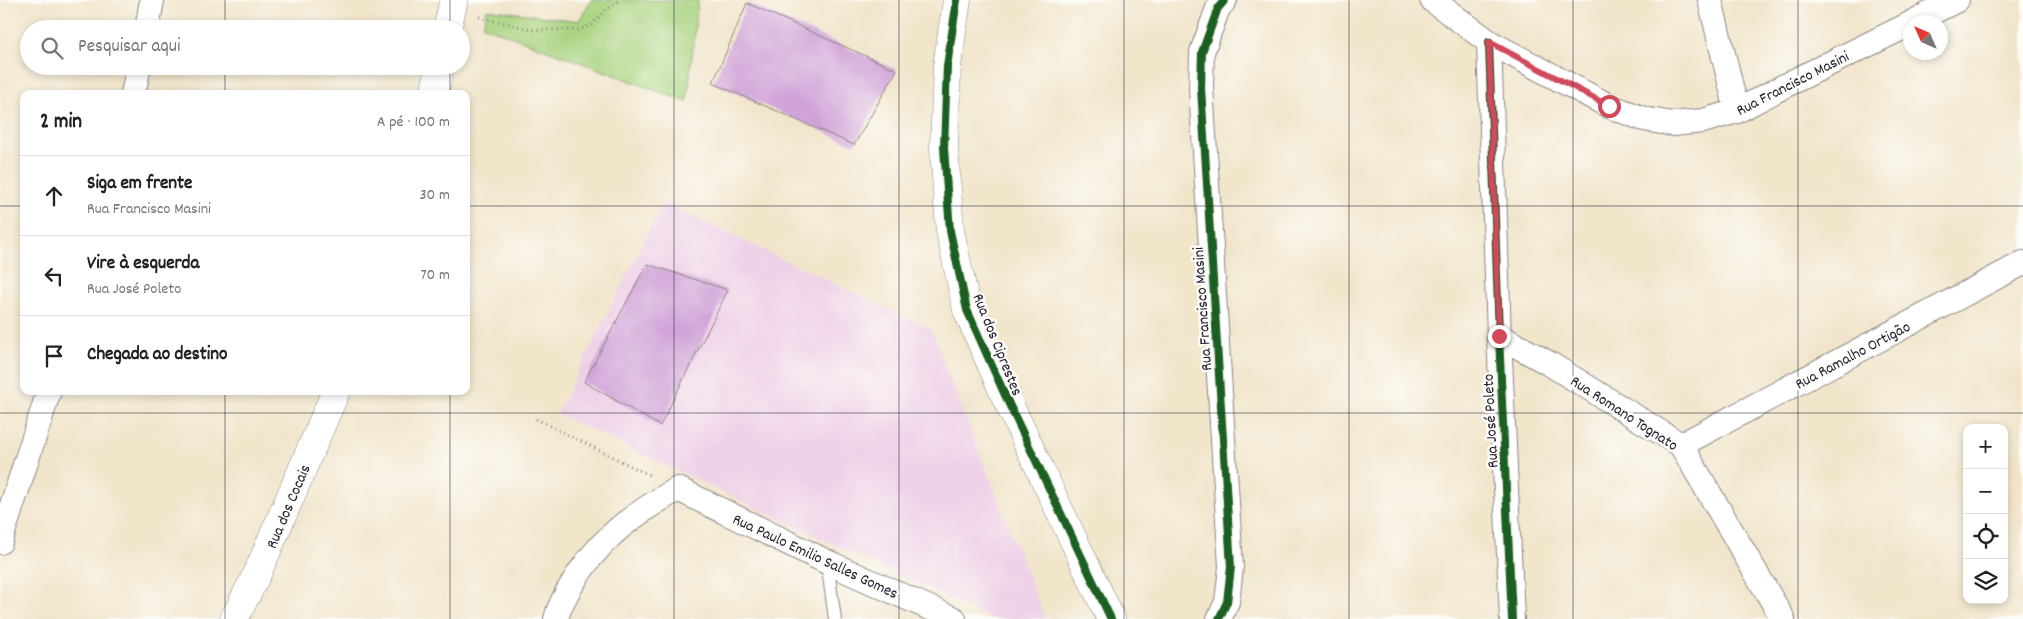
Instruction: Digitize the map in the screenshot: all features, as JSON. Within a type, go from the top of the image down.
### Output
[{"type":"street","points":[[149,20],[152,0]]},
{"type":"street","name":"Rua dos Ciprestes","points":[[957,0],[947,66],[944,148],[950,231],[967,310],[1009,404],[1112,619]]},
{"type":"street","name":"Rua Francisco Masini","points":[[1219,619],[1227,602],[1231,567],[1201,88],[1202,52],[1218,8],[1225,0]]},
{"type":"street","name":"Rua Francisco Masini","points":[[1432,0],[1489,42],[1609,106],[1644,119],[1673,124],[1703,121],[1737,111],[1903,27]]},
{"type":"street","points":[[1710,0],[1737,111]]},
{"type":"street","name":"Rua Francisco Masini","points":[[1928,15],[1957,0]]},
{"type":"street","name":"Rua José Poleto","points":[[1489,42],[1499,336],[1512,619]]},
{"type":"street","points":[[133,90],[137,75]]},
{"type":"street","points":[[435,90],[438,75]]},
{"type":"street","name":"Rua Ramalho Ortigão","points":[[1681,445],[2023,263]]},
{"type":"street","name":"Rua Romano Tognato","points":[[1499,336],[1550,364],[1681,445],[1783,619]]},
{"type":"street","points":[[0,542],[48,395]]},
{"type":"street","name":"Rua dos Cocais","points":[[234,619],[257,574],[334,395]]},
{"type":"street","points":[[556,619],[557,611],[579,571],[613,532],[642,510],[678,489]]},
{"type":"street","name":"Rua Paulo Emilio Salles Gomes","points":[[678,489],[826,562],[954,619]]},
{"type":"lane","points":[[826,562],[835,619]]},
{"type":"path","points":[[451,13],[534,30],[578,30],[592,26],[604,11],[621,0]]},
{"type":"path","points":[[536,419],[678,489]]},
{"type":"shaded area","points":[[663,203],[931,329],[1045,619],[992,619],[557,414]]},
{"type":"green space","points":[[591,0],[698,0],[687,102],[483,26],[487,9],[579,21]]},
{"type":"building","points":[[747,3],[897,70],[854,145],[713,83]]},
{"type":"building","points":[[647,264],[728,290],[660,426],[584,382]]},
{"type":"cycle path","points":[[957,0],[947,66],[944,148],[950,231],[967,310],[1009,404],[1111,619]]},
{"type":"cycle path","points":[[1219,619],[1227,602],[1231,567],[1201,88],[1202,52],[1218,8],[1225,0]]},
{"type":"cycle path","points":[[1489,42],[1499,336],[1512,619]]},
{"type":"route","points":[[1499,336],[1489,42],[1609,106]]}]
